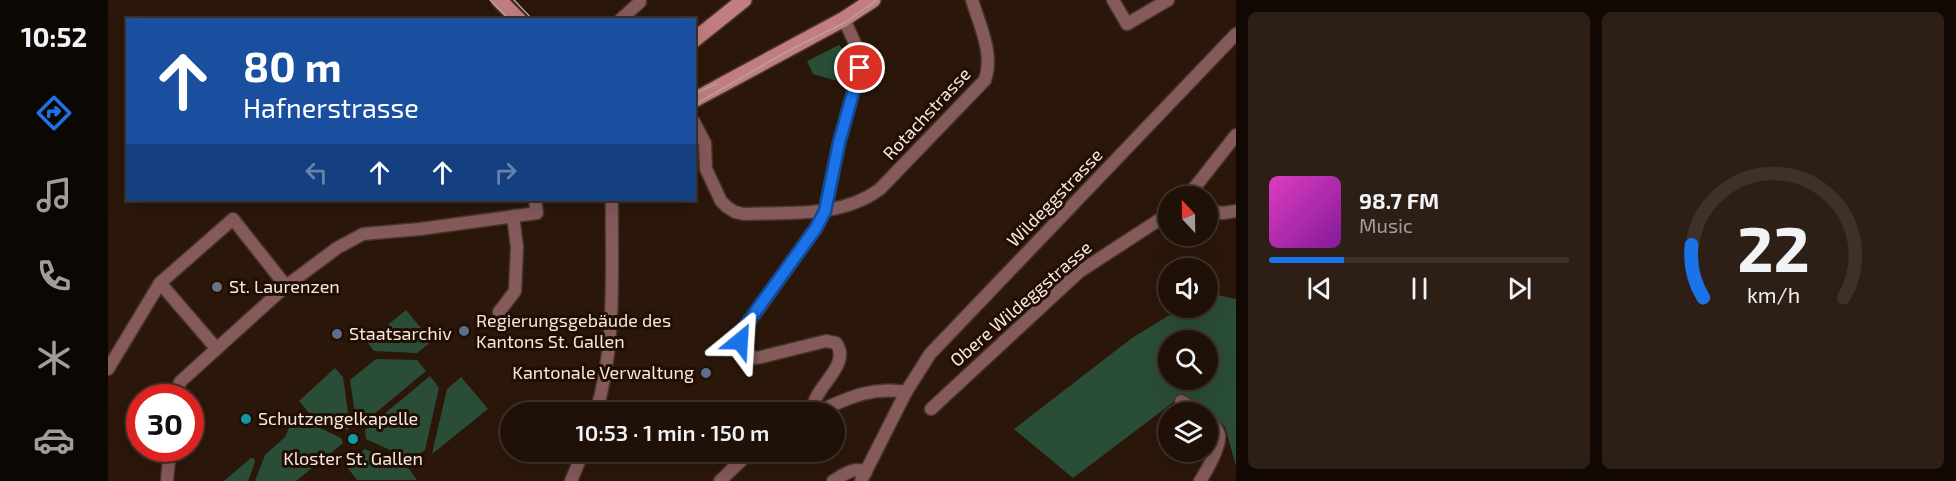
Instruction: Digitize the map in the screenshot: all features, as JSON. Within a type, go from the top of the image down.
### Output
[{"type":"main road","points":[[499,0],[517,18]]},
{"type":"main road","points":[[696,38],[744,0]]},
{"type":"main road","points":[[696,99],[844,19],[873,0]]},
{"type":"street","name":"Rotachstrasse","points":[[696,126],[705,143],[706,169],[721,201],[735,212],[744,214],[825,211],[841,209],[862,200],[880,189],[985,80],[989,58],[972,0]]},
{"type":"street","points":[[1113,0],[1127,24],[1168,0]]},
{"type":"street","points":[[622,18],[640,2]]},
{"type":"street","points":[[814,402],[839,361],[841,351],[836,343],[826,341],[757,358],[745,353],[740,335],[816,228],[825,211],[839,143],[860,68],[857,48],[844,19]]},
{"type":"street","name":"Wildeggstrasse","points":[[863,477],[906,392],[939,345],[1236,34]]},
{"type":"street","points":[[1196,186],[1236,135]]},
{"type":"street","points":[[179,384],[286,286],[337,248],[363,234],[420,229],[537,213],[535,201]]},
{"type":"street","points":[[599,402],[604,381],[610,334],[612,201]]},
{"type":"street","points":[[1218,212],[1236,211]]},
{"type":"street","points":[[500,312],[515,291],[517,247],[513,216]]},
{"type":"street","points":[[108,369],[160,284],[233,219],[286,286]]},
{"type":"street","name":"Obere Wildeggstrasse","points":[[931,409],[1079,272],[1158,221]]},
{"type":"street","points":[[160,284],[216,348]]},
{"type":"street","points":[[841,402],[873,390],[889,388],[906,392]]},
{"type":"street","points":[[167,481],[169,462]]},
{"type":"street","points":[[571,481],[579,462]]},
{"type":"street","points":[[720,481],[740,462]]},
{"type":"street","points":[[1200,481],[1210,462]]},
{"type":"street","points":[[833,481],[854,470],[862,470],[863,477]]},
{"type":"green space","points":[[839,45],[848,55],[844,83],[813,74],[807,61]]},
{"type":"green space","points":[[1218,295],[1236,299],[1236,466],[1225,427],[1218,422],[1218,402],[1192,402],[1183,395],[1174,402],[1158,402],[1158,414],[1073,478],[1014,429],[1132,338],[1165,318],[1218,318]]},
{"type":"green space","points":[[406,310],[432,341],[417,353],[374,351],[367,342]]},
{"type":"green space","points":[[376,359],[417,360],[426,371],[362,424],[356,420],[350,380]]},
{"type":"green space","points":[[335,368],[343,377],[350,427],[347,430],[309,413],[299,401]]},
{"type":"green space","points":[[430,376],[439,388],[425,450],[412,460],[366,439],[365,430]]},
{"type":"green space","points":[[461,377],[488,409],[432,454],[447,389]]},
{"type":"green space","points":[[298,420],[303,420],[341,438],[343,443],[296,481],[255,481],[265,455],[285,437],[289,428]]},
{"type":"green space","points":[[365,449],[409,469],[417,480],[357,480],[347,467],[348,462]]},
{"type":"green space","points":[[251,458],[254,458],[255,462],[248,481],[224,481]]},
{"type":"tram line","points":[[490,0],[508,18]]},
{"type":"tram line","points":[[514,0],[531,18]]},
{"type":"tram line","points":[[696,104],[788,51],[846,22],[877,0]]},
{"type":"tram line","points":[[696,93],[716,84]]},
{"type":"place","name":"St. Laurenzen","points":[[217,287]]},
{"type":"place","name":"Regierungsgebäude des Kantons St. Gallen","points":[[464,331]]},
{"type":"place","name":"Staatsarchiv","points":[[337,334]]},
{"type":"place","name":"Kantonale Verwaltung","points":[[706,373]]},
{"type":"place","name":"Schutzengelkapelle","points":[[246,419]]},
{"type":"place","name":"Kloster St. Gallen","points":[[353,439]]},
{"type":"route","points":[[740,341],[743,329],[816,228],[825,211],[832,171],[860,68]]}]
